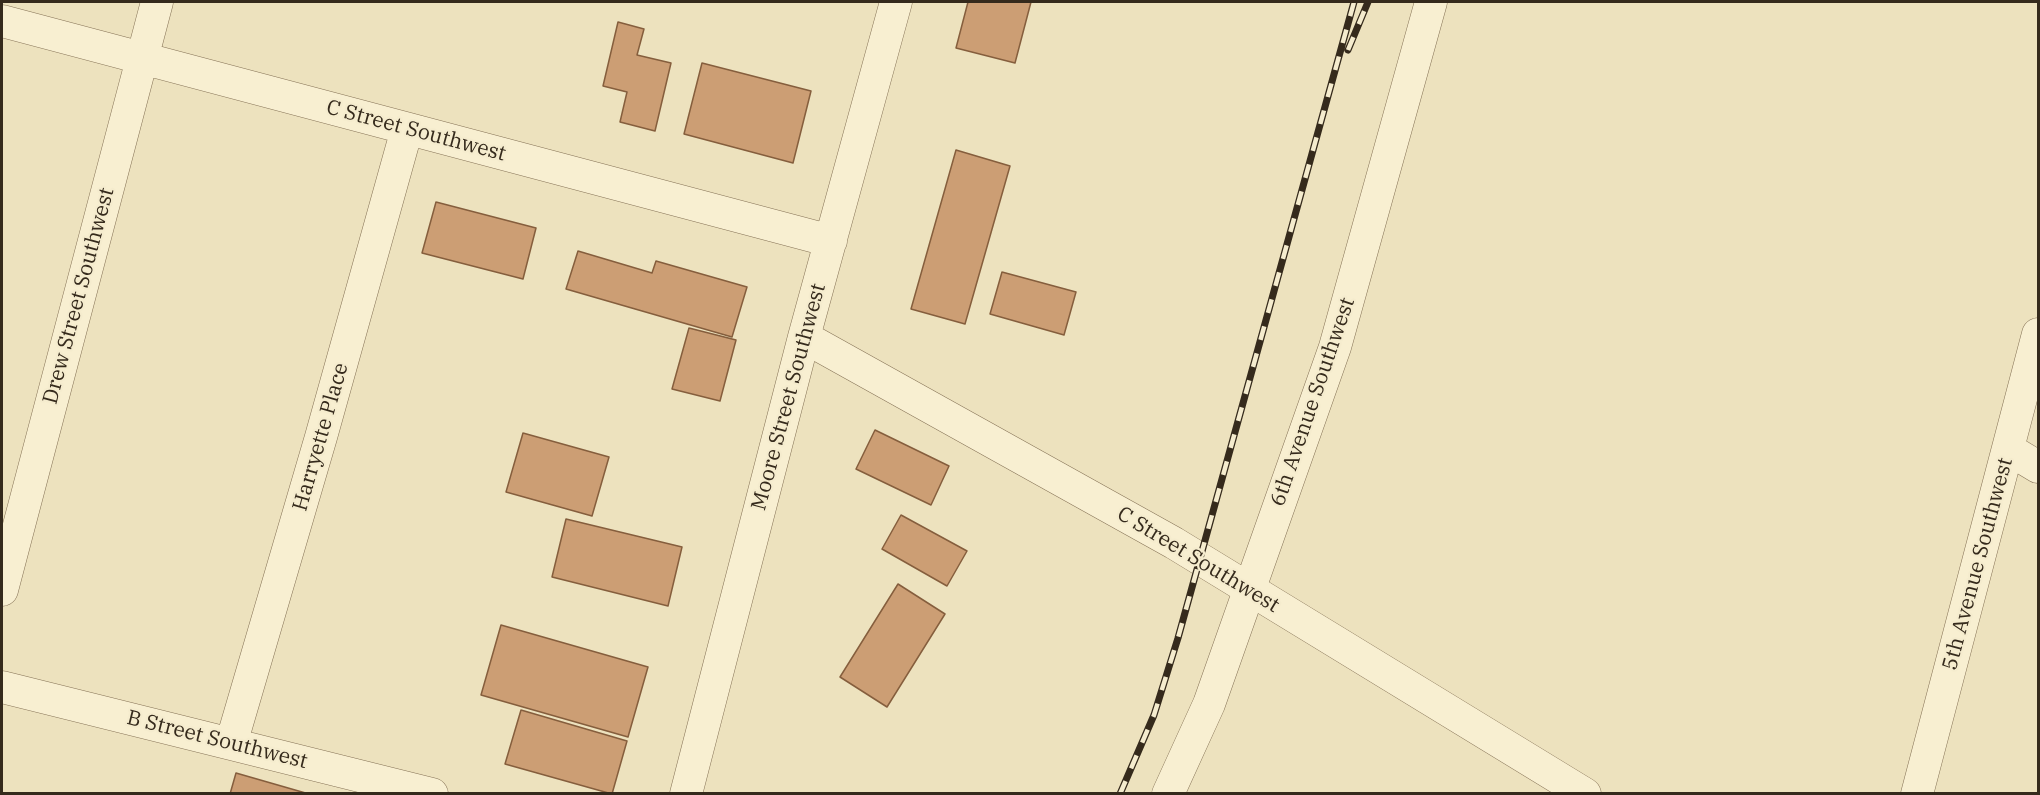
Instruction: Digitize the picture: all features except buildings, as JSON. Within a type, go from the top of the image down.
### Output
[{"type":"street","name":"Drew Street Southwest","points":[[2,590],[157,2]]},
{"type":"street","name":"Moore Street Southwest","points":[[686,794],[804,337],[896,2]]},
{"type":"street","name":"6th Avenue Southwest","points":[[1168,794],[1209,704],[1335,347],[1431,2]]},
{"type":"street","name":"C Street Southwest","points":[[2,21],[831,241]]},
{"type":"street","name":"Harryette Place","points":[[231,744],[321,437],[406,129]]},
{"type":"street","name":"5th Avenue Southwest","points":[[1917,794],[2038,334]]},
{"type":"street","name":"C Street Southwest","points":[[804,337],[1174,543],[1585,794]]},
{"type":"street","points":[[2008,449],[2038,466]]},
{"type":"street","name":"B Street Southwest","points":[[2,687],[432,794]]},
{"type":"railway","points":[[1120,794],[1154,715],[1178,638],[1354,2]]},
{"type":"railway","points":[[1348,50],[1368,2]]}]
